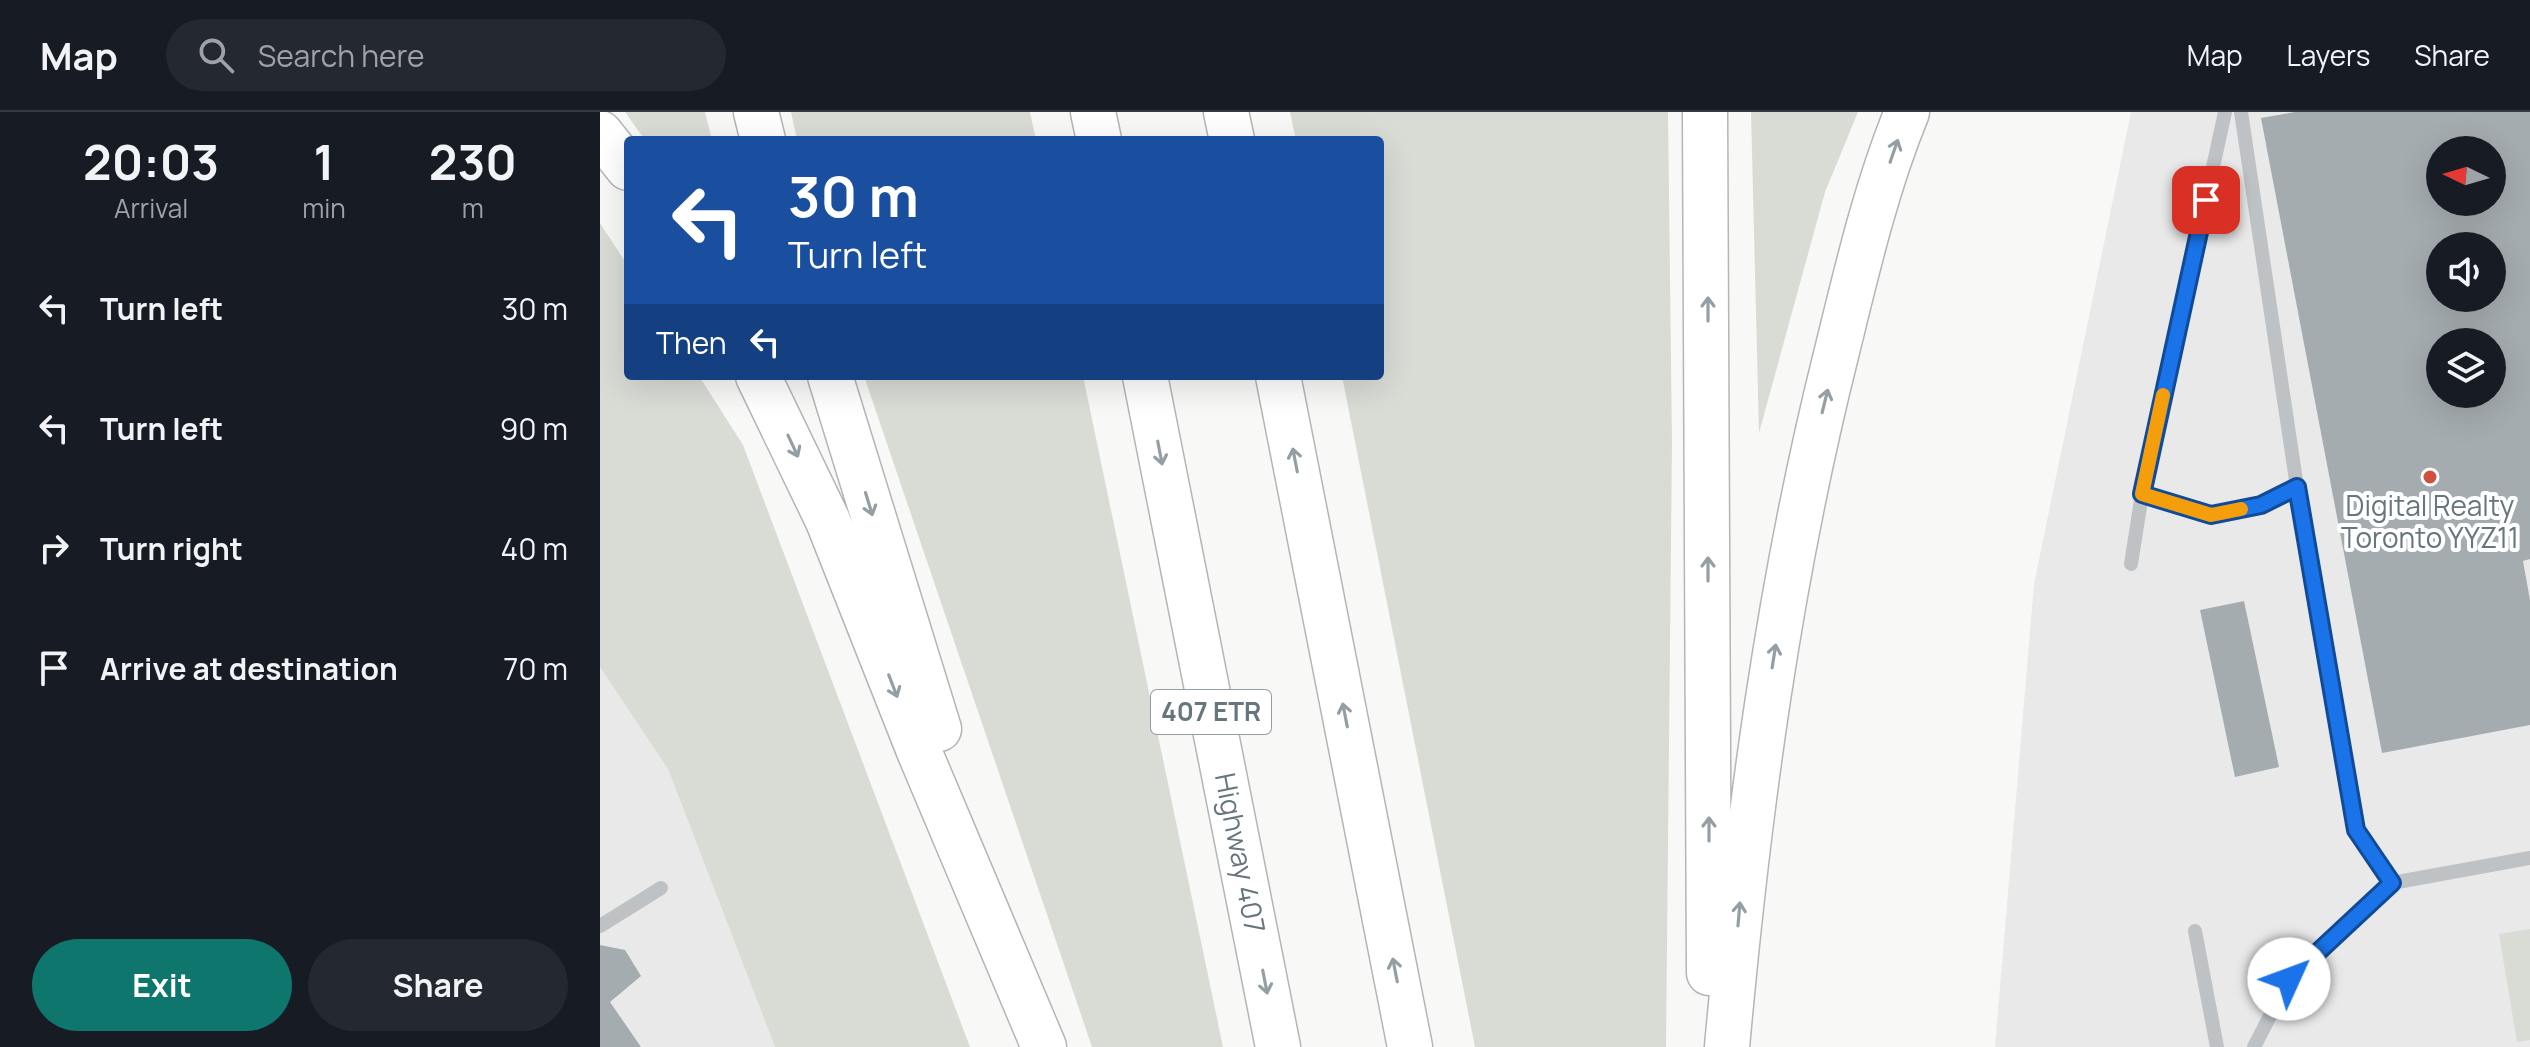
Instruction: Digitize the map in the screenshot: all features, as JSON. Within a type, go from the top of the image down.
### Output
[{"type":"highway","points":[[756,112],[762,136]]},
{"type":"highway","points":[[1093,112],[1098,136]]},
{"type":"highway","points":[[1226,112],[1231,136]]},
{"type":"highway","points":[[1705,112],[1710,1047]]},
{"type":"highway","points":[[1727,1047],[1746,847],[1775,652],[1811,455],[1876,202],[1907,112]]},
{"type":"highway","points":[[600,133],[624,163]]},
{"type":"highway","points":[[760,380],[828,521],[919,751],[1044,1047]]},
{"type":"highway","points":[[831,380],[939,728],[1044,1047]]},
{"type":"highway","name":"Highway 407","points":[[1146,380],[1278,1047]]},
{"type":"highway","points":[[1279,380],[1410,1047]]},
{"type":"lane","points":[[2131,564],[2142,494],[2225,112]]},
{"type":"lane","points":[[2241,112],[2297,487],[2356,830],[2392,883]]},
{"type":"lane","points":[[2142,494],[2211,515],[2261,505],[2297,487]]},
{"type":"lane","points":[[2254,1047],[2289,979],[2392,883],[2530,858]]},
{"type":"lane","points":[[600,926],[661,888]]},
{"type":"lane","points":[[2195,931],[2217,1047]]},
{"type":"shaded area","points":[[625,112],[705,112],[711,136],[642,136]]},
{"type":"shaded area","points":[[791,112],[1030,112],[1035,136],[796,136]]},
{"type":"shaded area","points":[[1290,112],[1668,112],[1672,443],[1666,1047],[1475,1047],[1343,380],[1384,380],[1384,136],[1295,136]]},
{"type":"shaded area","points":[[1751,112],[1858,112],[1825,192],[1759,433]]},
{"type":"shaded area","points":[[2131,112],[2530,112],[2530,1047],[1995,1047],[2034,584]]},
{"type":"shaded area","points":[[600,223],[624,260],[624,380],[702,380],[743,445],[970,1047],[775,1047],[668,769],[600,667]]},
{"type":"shaded area","points":[[865,380],[1084,380],[1223,1047],[1092,1047]]},
{"type":"shaded area","points":[[600,667],[668,769],[775,1047],[600,1047]]},
{"type":"shaded area","points":[[2530,929],[2530,1040],[2517,1042],[2499,934]]},
{"type":"building","name":"Digital Realty Toronto YYZ11","points":[[2295,112],[2530,112],[2530,559],[2523,561],[2530,600],[2530,725],[2382,753],[2261,118]]},
{"type":"building","points":[[2244,601],[2279,767],[2235,777],[2200,610]]},
{"type":"building","points":[[600,945],[625,950],[641,976],[610,1002],[641,1047],[600,1047]]},
{"type":"slow traffic","points":[[2163,395],[2142,494],[2211,515],[2241,509]]},
{"type":"place","name":"Digital Realty Toronto YYZ11","points":[[2430,477]]},
{"type":"route","points":[[2206,200],[2142,494],[2211,515],[2261,505],[2297,487],[2356,830],[2392,883],[2289,979]]}]
